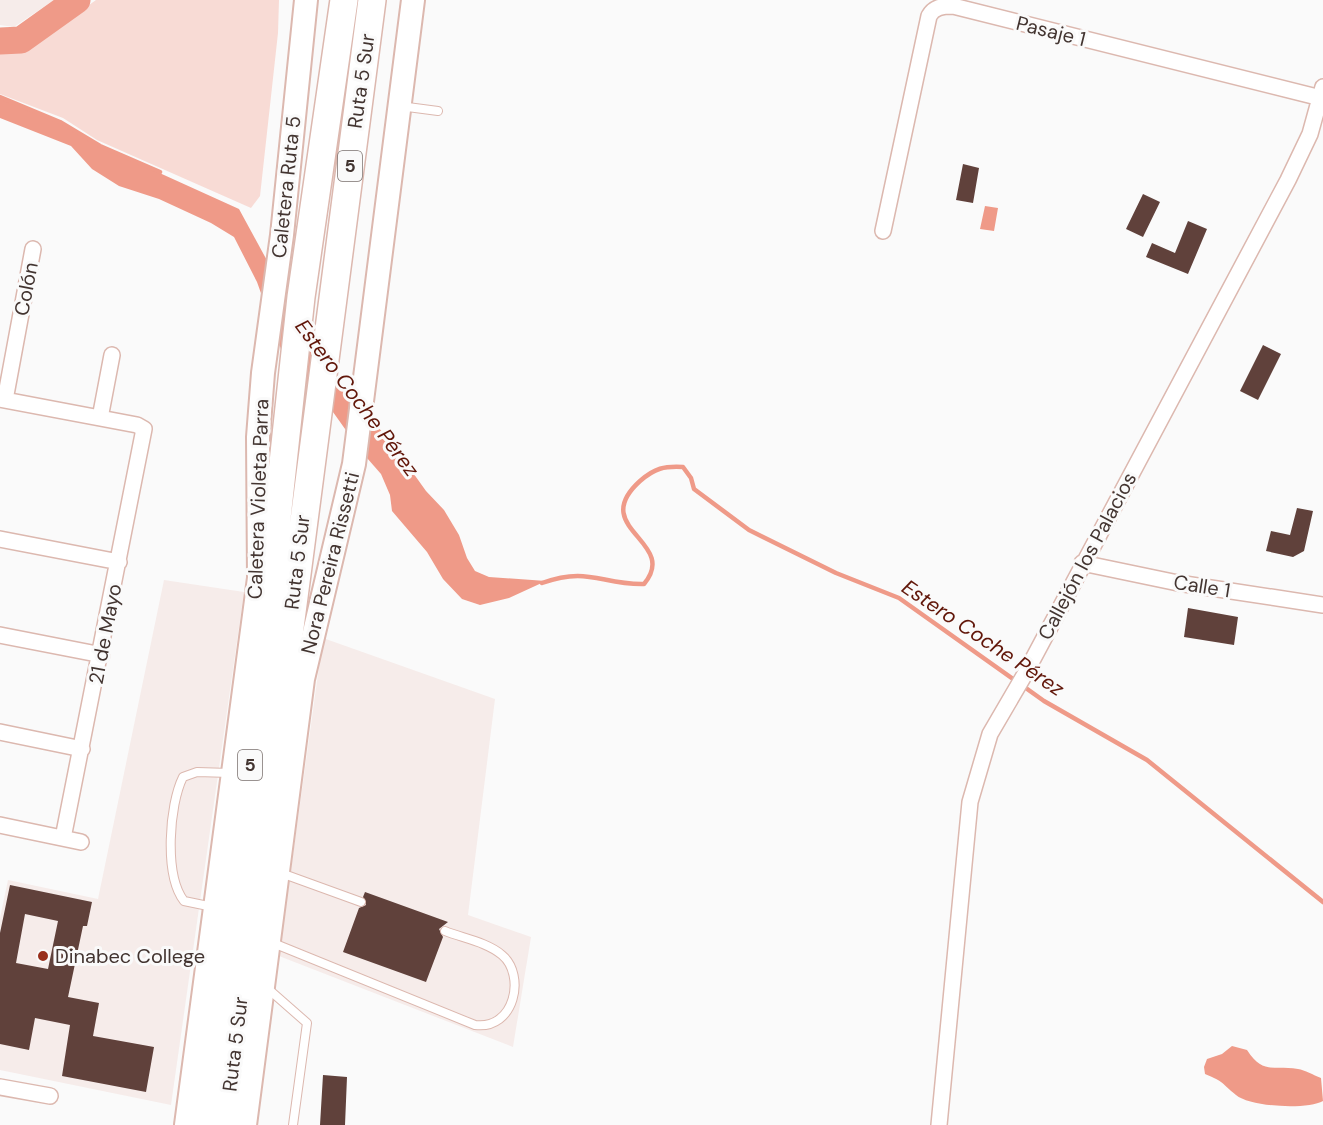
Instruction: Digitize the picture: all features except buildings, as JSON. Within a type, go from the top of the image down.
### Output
[{"type":"highway","name":"Ruta 5 Sur","points":[[204,1125],[240,860],[301,297],[344,0]]},
{"type":"highway","name":"Ruta 5 Sur","points":[[225,1125],[372,0]]},
{"type":"main road","name":"Caletera Ruta 5","points":[[263,373],[282,235],[306,0]]},
{"type":"main road","name":"Nora Pereira Rissetti","points":[[245,1125],[307,657],[354,464],[413,0]]},
{"type":"main road","name":"Caletera Violeta Parra","points":[[186,1125],[213,907],[259,578],[258,437],[263,373]]},
{"type":"street","name":"Pasaje 1","points":[[883,231],[928,16],[932,10],[941,6],[953,6],[1322,92]]},
{"type":"street","name":"Callejón los Palacios","points":[[939,1125],[970,801],[990,734],[1025,674],[1082,563],[1288,180],[1310,134],[1322,92]]},
{"type":"street","name":"Colón","points":[[2,400],[33,249]]},
{"type":"street","points":[[2,400],[100,418],[112,355]]},
{"type":"street","name":"21 de Mayo","points":[[63,838],[102,655],[144,429],[100,418]]},
{"type":"street","points":[[0,539],[119,562]]},
{"type":"street","name":"Calle 1","points":[[1082,563],[1178,583],[1321,601]]},
{"type":"street","points":[[0,635],[102,655]]},
{"type":"street","points":[[0,732],[82,749]]},
{"type":"street","points":[[0,825],[81,842]]},
{"type":"street","points":[[0,1087],[50,1096]]},
{"type":"lane","points":[[399,106],[438,111]]},
{"type":"lane","points":[[213,907],[184,901],[177,892],[171,831],[175,794],[183,777],[197,772],[232,774]]},
{"type":"lane","points":[[278,872],[362,902]]},
{"type":"lane","points":[[268,941],[475,1026],[487,1027],[500,1022],[509,1010],[514,987],[508,962],[503,955],[490,948],[445,932]]},
{"type":"lane","points":[[262,984],[307,1023],[293,1125]]},
{"type":"shaded area","points":[[0,0],[54,0],[14,27],[0,25]]},
{"type":"shaded area","points":[[96,0],[279,0],[278,33],[260,196],[251,208],[97,140],[63,118],[0,94],[0,50],[26,47],[39,41]]},
{"type":"shaded area","points":[[27,26],[31,33],[25,41],[0,45],[0,35],[18,32]]},
{"type":"shaded area","points":[[0,97],[60,122],[100,146],[239,209],[276,277],[286,311],[308,347],[391,442],[426,491],[444,510],[459,535],[467,558],[475,571],[489,577],[546,581],[509,598],[480,605],[462,599],[443,579],[427,552],[392,511],[390,495],[381,474],[360,450],[328,405],[303,381],[282,352],[257,282],[234,237],[211,223],[159,199],[119,186],[92,169],[71,146],[0,118]]},
{"type":"shaded area","points":[[985,206],[998,208],[994,231],[980,229]]},
{"type":"shaded area","points":[[164,580],[244,592],[171,1105],[0,1070],[0,918],[8,880],[98,899]]},
{"type":"shaded area","points":[[323,638],[495,699],[468,915],[531,937],[513,1047],[279,956]]},
{"type":"shaded area","points":[[1232,1046],[1247,1050],[1258,1063],[1264,1066],[1301,1070],[1321,1078],[1323,1101],[1305,1106],[1279,1106],[1253,1102],[1236,1095],[1220,1081],[1205,1074],[1204,1067],[1207,1059],[1222,1054]]},
{"type":"waterway","points":[[0,41],[21,40],[77,0]]},
{"type":"waterway","name":"Estero Coche Pérez","points":[[0,97],[60,122],[100,146],[160,172]]},
{"type":"waterway","name":"Estero Coche Pérez","points":[[542,583],[558,578],[584,576],[629,584],[644,584],[652,569],[651,557],[645,545],[627,523],[623,511],[626,497],[650,473],[670,467],[683,467],[691,478],[694,489],[749,530],[836,573],[899,598],[1044,701],[1147,760],[1323,902]]},
{"type":"place","name":"Dinabec College","points":[[43,956]]}]
